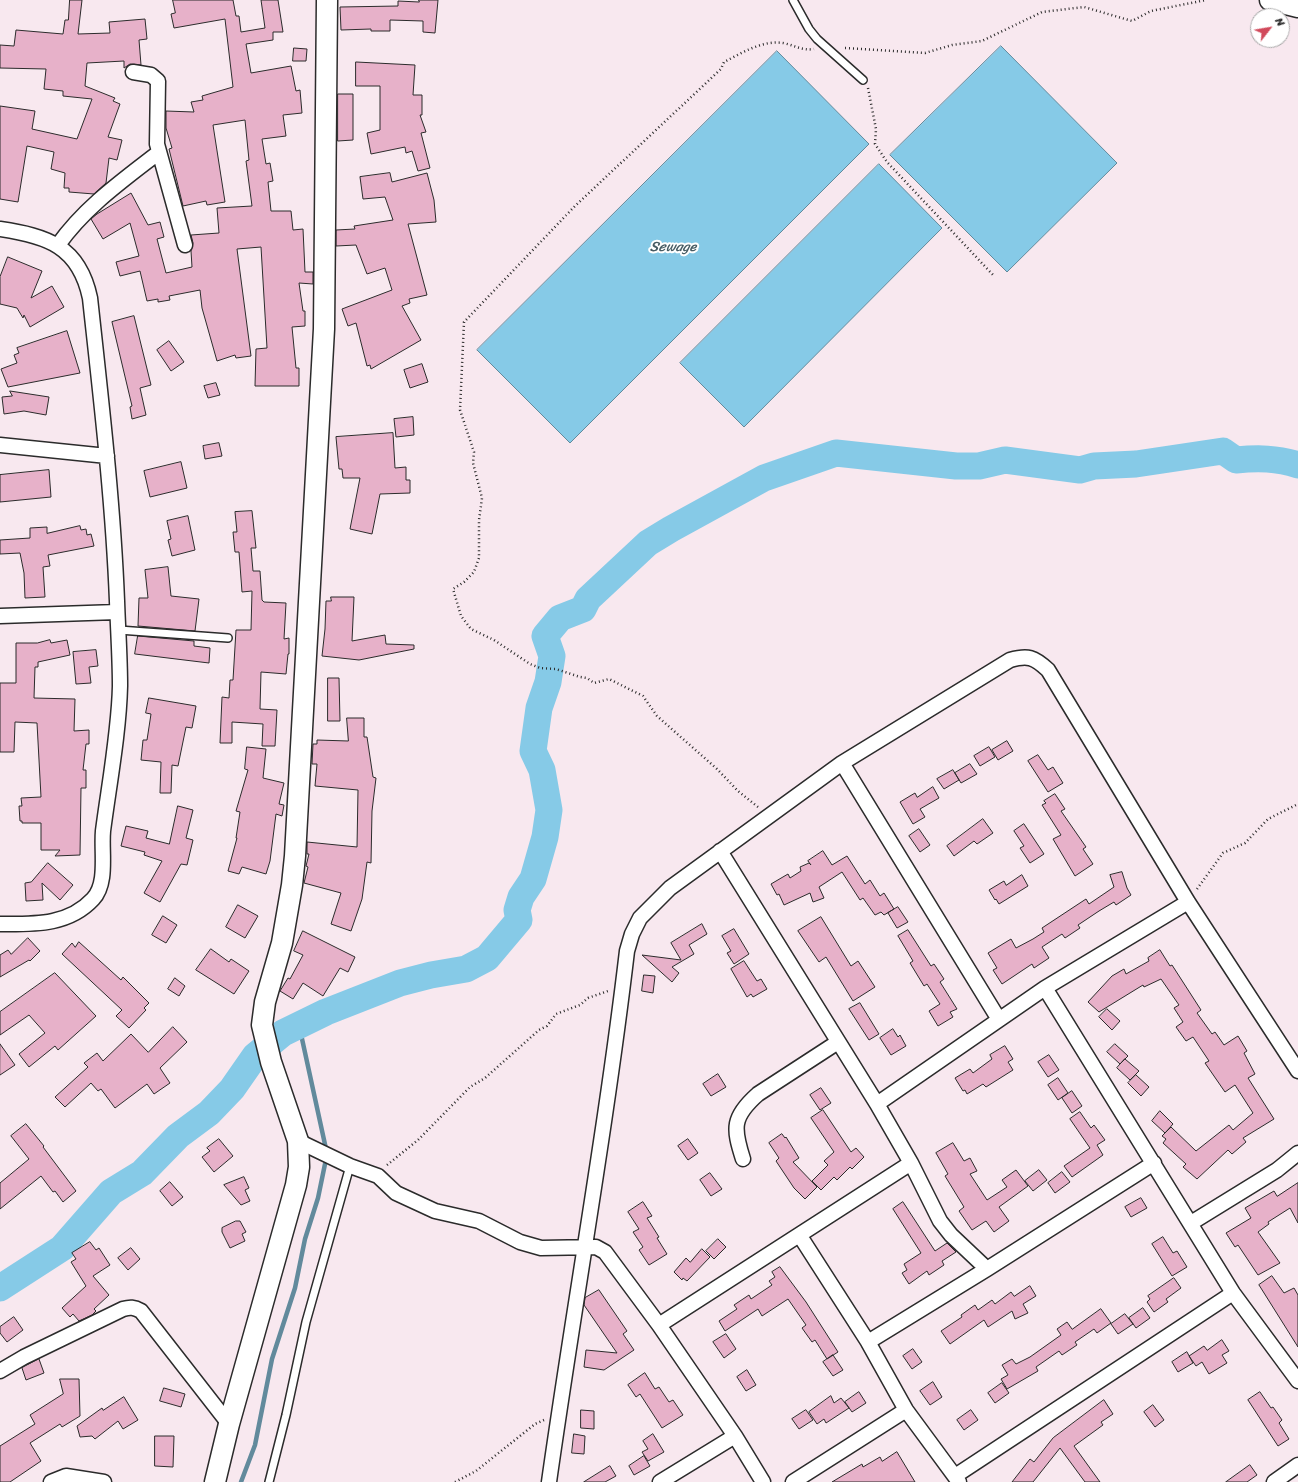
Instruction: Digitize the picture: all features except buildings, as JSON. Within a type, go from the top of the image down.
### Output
[{"type":"street","points":[[215,1482],[229,1424],[296,1185],[299,1167],[298,1141],[271,1062],[262,1025],[265,1002],[282,943],[292,885],[295,856],[324,329],[327,0]]},
{"type":"street","points":[[1270,0],[1298,7]]},
{"type":"street","points":[[133,72],[151,75],[158,81],[156,130],[158,153],[185,245]]},
{"type":"street","points":[[58,245],[70,228],[91,206],[158,153]]},
{"type":"street","points":[[0,229],[28,233],[58,245],[70,256],[80,270],[87,284],[114,527],[120,687],[102,841],[102,879],[99,890],[93,899],[85,906],[65,918],[41,924],[0,924]]},
{"type":"street","points":[[0,446],[107,456]]},
{"type":"street","points":[[0,616],[117,612]]},
{"type":"street","points":[[549,1482],[584,1246],[612,1074],[627,951],[632,934],[640,918],[670,888],[720,850],[842,763],[1010,660],[1023,656],[1036,660],[1048,670],[1188,902],[1298,1071]]},
{"type":"street","points":[[842,763],[998,1018]]},
{"type":"street","points":[[720,850],[877,1104],[911,1163],[940,1221],[951,1235],[987,1269]]},
{"type":"street","points":[[877,1104],[998,1018],[1188,902]]},
{"type":"street","points":[[1045,988],[1192,1223],[1233,1293],[1298,1381]]},
{"type":"street","points":[[743,1159],[736,1136],[737,1123],[747,1103],[758,1094],[838,1042]]},
{"type":"street","points":[[298,1141],[350,1166],[378,1176],[396,1193],[435,1211],[479,1221],[520,1242],[541,1248],[584,1246],[596,1247],[605,1252],[659,1325],[735,1436],[762,1482]]},
{"type":"street","points":[[1192,1223],[1277,1170],[1298,1153]]},
{"type":"street","points":[[659,1325],[800,1236],[911,1163]]},
{"type":"street","points":[[868,1342],[987,1269],[1154,1163]]},
{"type":"street","points":[[800,1236],[868,1342],[906,1410],[957,1479],[1233,1293]]},
{"type":"street","points":[[0,1371],[24,1357],[123,1309],[129,1307],[136,1308],[141,1311],[229,1424]]},
{"type":"street","points":[[793,1482],[906,1410]]},
{"type":"street","points":[[660,1482],[735,1436]]},
{"type":"street","points":[[1274,1482],[1292,1474]]},
{"type":"street","points":[[51,1482],[66,1476],[98,1482]]},
{"type":"lane","points":[[793,0],[809,29],[827,48],[863,80]]},
{"type":"lane","points":[[119,630],[228,638]]},
{"type":"lane","points":[[269,1482],[286,1415],[306,1322],[350,1166]]},
{"type":"path","points":[[776,810],[757,807],[657,716],[643,696],[609,679],[594,683],[587,678],[580,678],[556,669],[540,668],[530,664],[494,640],[471,629],[461,616],[453,589],[464,582],[474,572],[479,558],[479,520],[482,498],[473,463],[474,452],[460,410],[464,322],[575,206],[721,69],[724,62],[752,48],[772,43],[784,43],[808,50],[827,48],[925,53],[952,45],[982,41],[1042,12],[1084,7],[1132,21],[1151,11],[1206,0]]},
{"type":"path","points":[[863,80],[869,90],[876,130],[875,144],[887,162],[994,276]]},
{"type":"path","points":[[1188,902],[1223,853],[1245,843],[1268,819],[1298,804]]},
{"type":"path","points":[[378,1176],[387,1166],[418,1140],[470,1087],[485,1078],[539,1030],[547,1026],[556,1014],[580,1006],[588,998],[604,993],[623,983]]},
{"type":"path","points":[[455,1482],[476,1471],[535,1424],[559,1413]]},
{"type":"water","points":[[1001,46],[1117,163],[1007,272],[890,155]]},
{"type":"water","name":"Sewage","points":[[777,51],[869,144],[570,443],[477,350]]},
{"type":"water","points":[[879,164],[942,228],[744,427],[680,363]]},
{"type":"waterway","points":[[0,1288],[62,1248],[111,1192],[142,1173],[178,1136],[209,1113],[232,1089],[255,1056],[283,1033],[326,1012],[400,983],[431,975],[466,969],[487,958],[519,920],[517,910],[521,897],[533,879],[545,837],[549,810],[542,770],[533,751],[539,708],[548,682],[552,656],[545,636],[560,618],[583,609],[588,599],[648,543],[764,478],[836,453],[956,466],[979,466],[1005,460],[1080,470],[1094,466],[1136,464],[1223,451],[1236,460],[1267,459],[1298,465]]},
{"type":"waterway","points":[[299,1025],[326,1149]]},
{"type":"waterway","points":[[241,1482],[255,1445],[272,1359],[295,1288],[305,1239],[318,1198],[325,1164]]}]
